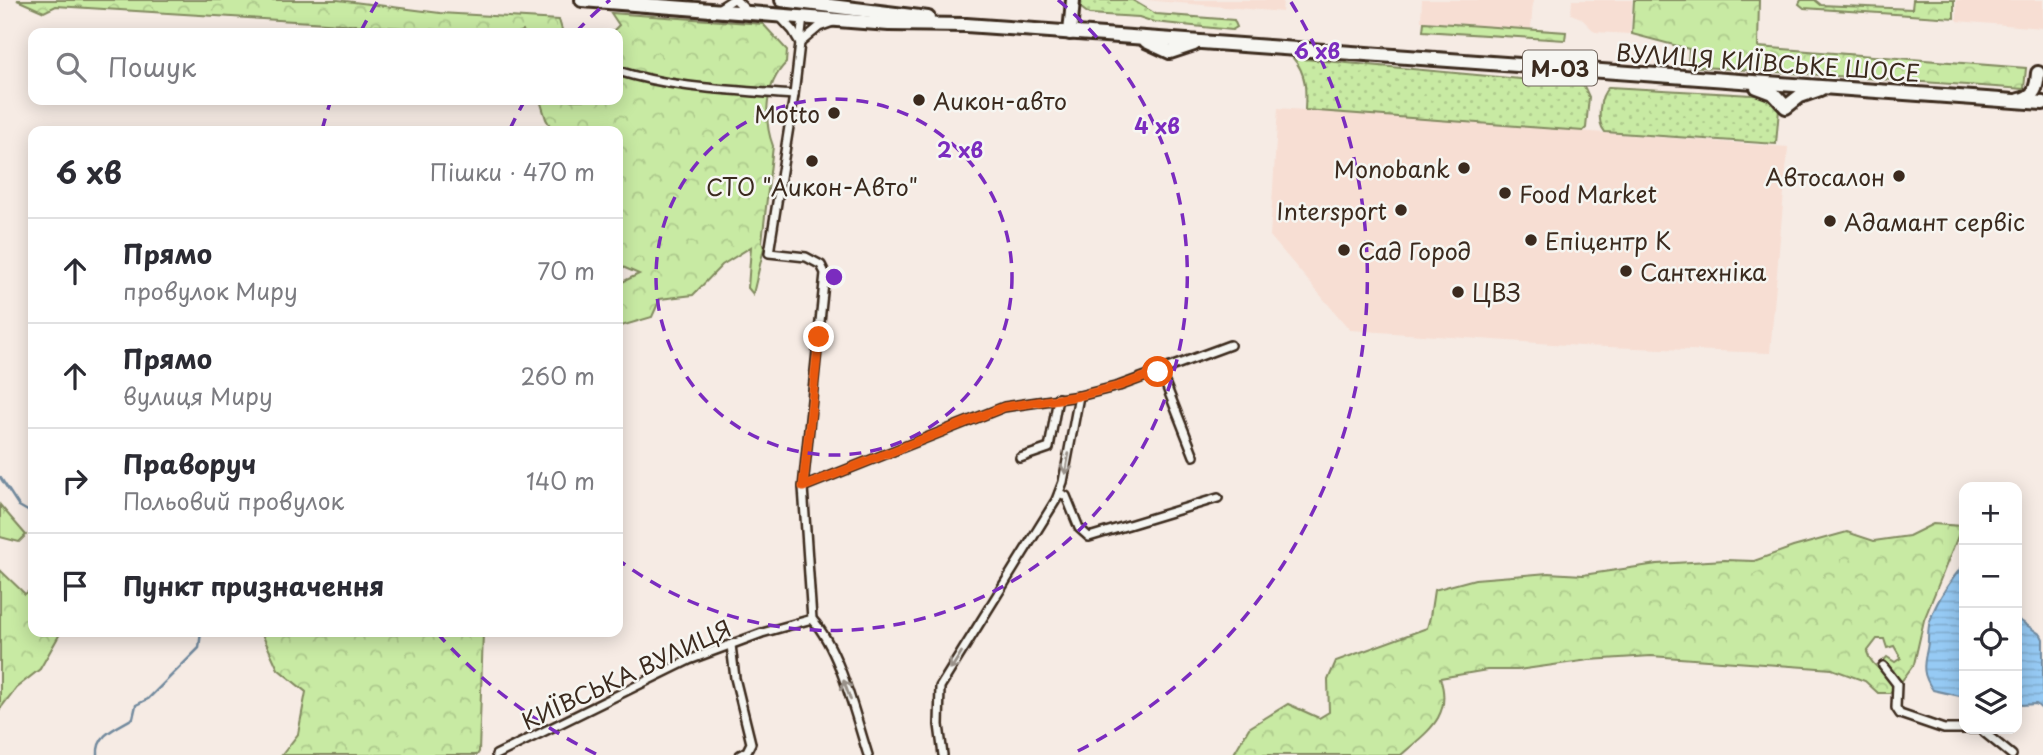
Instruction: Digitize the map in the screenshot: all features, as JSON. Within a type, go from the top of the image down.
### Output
[{"type":"main road","points":[[582,0],[889,24],[966,24]]},
{"type":"main road","points":[[783,0],[966,24],[1070,33],[1073,0]]},
{"type":"main road","name":"ВУЛИЦЯ КИЇВСЬКЕ ШОСЕ","points":[[1070,33],[1132,37],[1170,52],[1190,44],[1207,43],[2043,103]]},
{"type":"main road","points":[[2017,101],[2027,99],[2036,90],[2038,73]]},
{"type":"main road","points":[[1727,80],[1773,93],[1786,107],[1800,96],[1827,87]]},
{"type":"street","points":[[718,9],[734,0],[748,12]]},
{"type":"street","points":[[783,0],[796,8],[803,17],[794,95],[769,253],[806,257],[821,265],[825,273],[803,487],[812,619],[818,626],[845,685],[868,755]]},
{"type":"street","points":[[803,17],[836,6]]},
{"type":"street","points":[[774,14],[788,24],[800,43]]},
{"type":"street","points":[[800,43],[819,27],[840,20]]},
{"type":"street","points":[[623,73],[693,88],[794,95]]},
{"type":"street","points":[[803,487],[1004,407],[1079,396],[1119,386],[1230,345]]},
{"type":"street","points":[[1158,372],[1166,385],[1194,456]]},
{"type":"street","points":[[943,755],[939,725],[940,687],[1059,493],[1079,396]]},
{"type":"street","points":[[1020,458],[1049,447],[1058,398]]},
{"type":"street","points":[[1059,493],[1066,496],[1079,528],[1089,537],[1218,498]]},
{"type":"street","name":"КИЇВСЬКА ВУЛИЦЯ","points":[[496,755],[689,660],[762,633],[812,619]]},
{"type":"street","points":[[731,645],[735,678],[751,743],[747,751],[740,755]]},
{"type":"street","points":[[1883,666],[1897,684],[1896,701],[1900,714],[1944,729],[1959,729]]},
{"type":"street","points":[[1986,734],[2012,755]]},
{"type":"shaded area","points":[[1145,0],[1283,0],[1282,12]]},
{"type":"shaded area","points":[[1422,0],[1533,0],[1531,29],[1421,21]]},
{"type":"shaded area","points":[[1572,0],[1632,0],[1630,34],[1595,32],[1581,18],[1571,14]]},
{"type":"shaded area","points":[[1956,0],[2043,0],[2043,28],[1957,21]]},
{"type":"shaded area","points":[[1278,108],[1788,147],[1770,353],[1581,346],[1350,330],[1270,236]]},
{"type":"green space","points":[[17,0],[338,0],[440,13],[559,20],[561,28],[406,28],[56,6],[44,12]]},
{"type":"green space","points":[[1081,0],[1132,0],[1156,14],[1234,20],[1237,27],[1232,30],[1154,22],[1139,17],[1089,14],[1081,8]]},
{"type":"green space","points":[[1634,0],[1759,0],[1758,47],[2026,68],[2024,89],[1688,66],[1689,49],[1632,34]]},
{"type":"green space","points":[[1801,0],[1815,0],[1821,5],[1912,9],[1913,0],[1954,0],[1954,18],[1804,8],[1799,4]]},
{"type":"green space","points":[[611,13],[763,24],[787,50],[786,63],[774,81],[768,102],[768,125],[773,146],[762,242],[764,248],[753,294],[748,288],[751,247],[722,265],[693,295],[660,299],[652,317],[623,326],[623,282],[639,274],[623,267],[623,126],[550,126],[542,105],[623,105],[623,28],[616,28],[619,25]]},
{"type":"green space","points":[[1424,22],[1566,32],[1565,40],[1423,31]]},
{"type":"green space","points":[[1293,58],[1576,84],[1584,86],[1589,97],[1586,128],[1583,131],[1305,110],[1303,76]]},
{"type":"green space","points":[[1609,87],[1770,96],[1779,109],[1776,144],[1605,132],[1600,122],[1600,109],[1603,96]]},
{"type":"green space","points":[[0,505],[26,535],[19,542],[0,537]]},
{"type":"green space","points":[[1933,524],[1959,526],[1959,533],[1924,620],[1914,664],[1901,682],[1883,661],[1887,657],[1895,662],[1901,658],[1894,646],[1887,648],[1884,639],[1877,639],[1867,652],[1872,662],[1895,686],[1890,693],[1878,693],[1865,681],[1832,669],[1651,656],[1589,660],[1518,670],[1487,670],[1440,678],[1443,703],[1436,722],[1401,755],[1233,755],[1249,728],[1288,704],[1319,718],[1329,712],[1328,680],[1336,661],[1427,628],[1434,590],[1475,579],[1548,573],[1583,575],[1657,564],[1754,561],[1847,532],[1874,541],[1909,536]]},
{"type":"green space","points":[[0,570],[25,594],[28,592],[28,637],[58,637],[40,669],[16,688],[0,709]]},
{"type":"green space","points":[[263,637],[483,637],[479,752],[477,755],[282,755],[298,734],[306,692],[278,669]]},
{"type":"water","points":[[1959,571],[1959,696],[1933,690],[1925,675],[1929,624],[1943,593]]},
{"type":"water","points":[[2022,622],[2043,639],[2043,710],[2036,704],[2022,705]]},
{"type":"waterway","points":[[0,477],[19,506],[28,511]]},
{"type":"waterway","points":[[98,755],[98,748],[104,737],[133,718],[136,705],[148,699],[199,648],[200,637]]},
{"type":"place","name":"Аикон-авто","points":[[919,100]]},
{"type":"place","name":"Motto","points":[[834,113]]},
{"type":"place","name":"СТО \"Аикон-Авто\"","points":[[812,161]]},
{"type":"place","name":"Monobank","points":[[1464,168]]},
{"type":"place","name":"Автосалон","points":[[1899,176]]},
{"type":"place","name":"Food Market","points":[[1505,193]]},
{"type":"place","name":"Intersport","points":[[1401,210]]},
{"type":"place","name":"Адамант сервіс","points":[[1830,221]]},
{"type":"place","name":"Епіцентр К","points":[[1531,240]]},
{"type":"place","name":"Сад Город","points":[[1344,250]]},
{"type":"place","name":"Сантехніка","points":[[1626,271]]},
{"type":"place","name":"ЦВЗ","points":[[1458,292]]},
{"type":"route","points":[[819,337],[803,487],[1004,407],[1079,396],[1158,372]]}]
